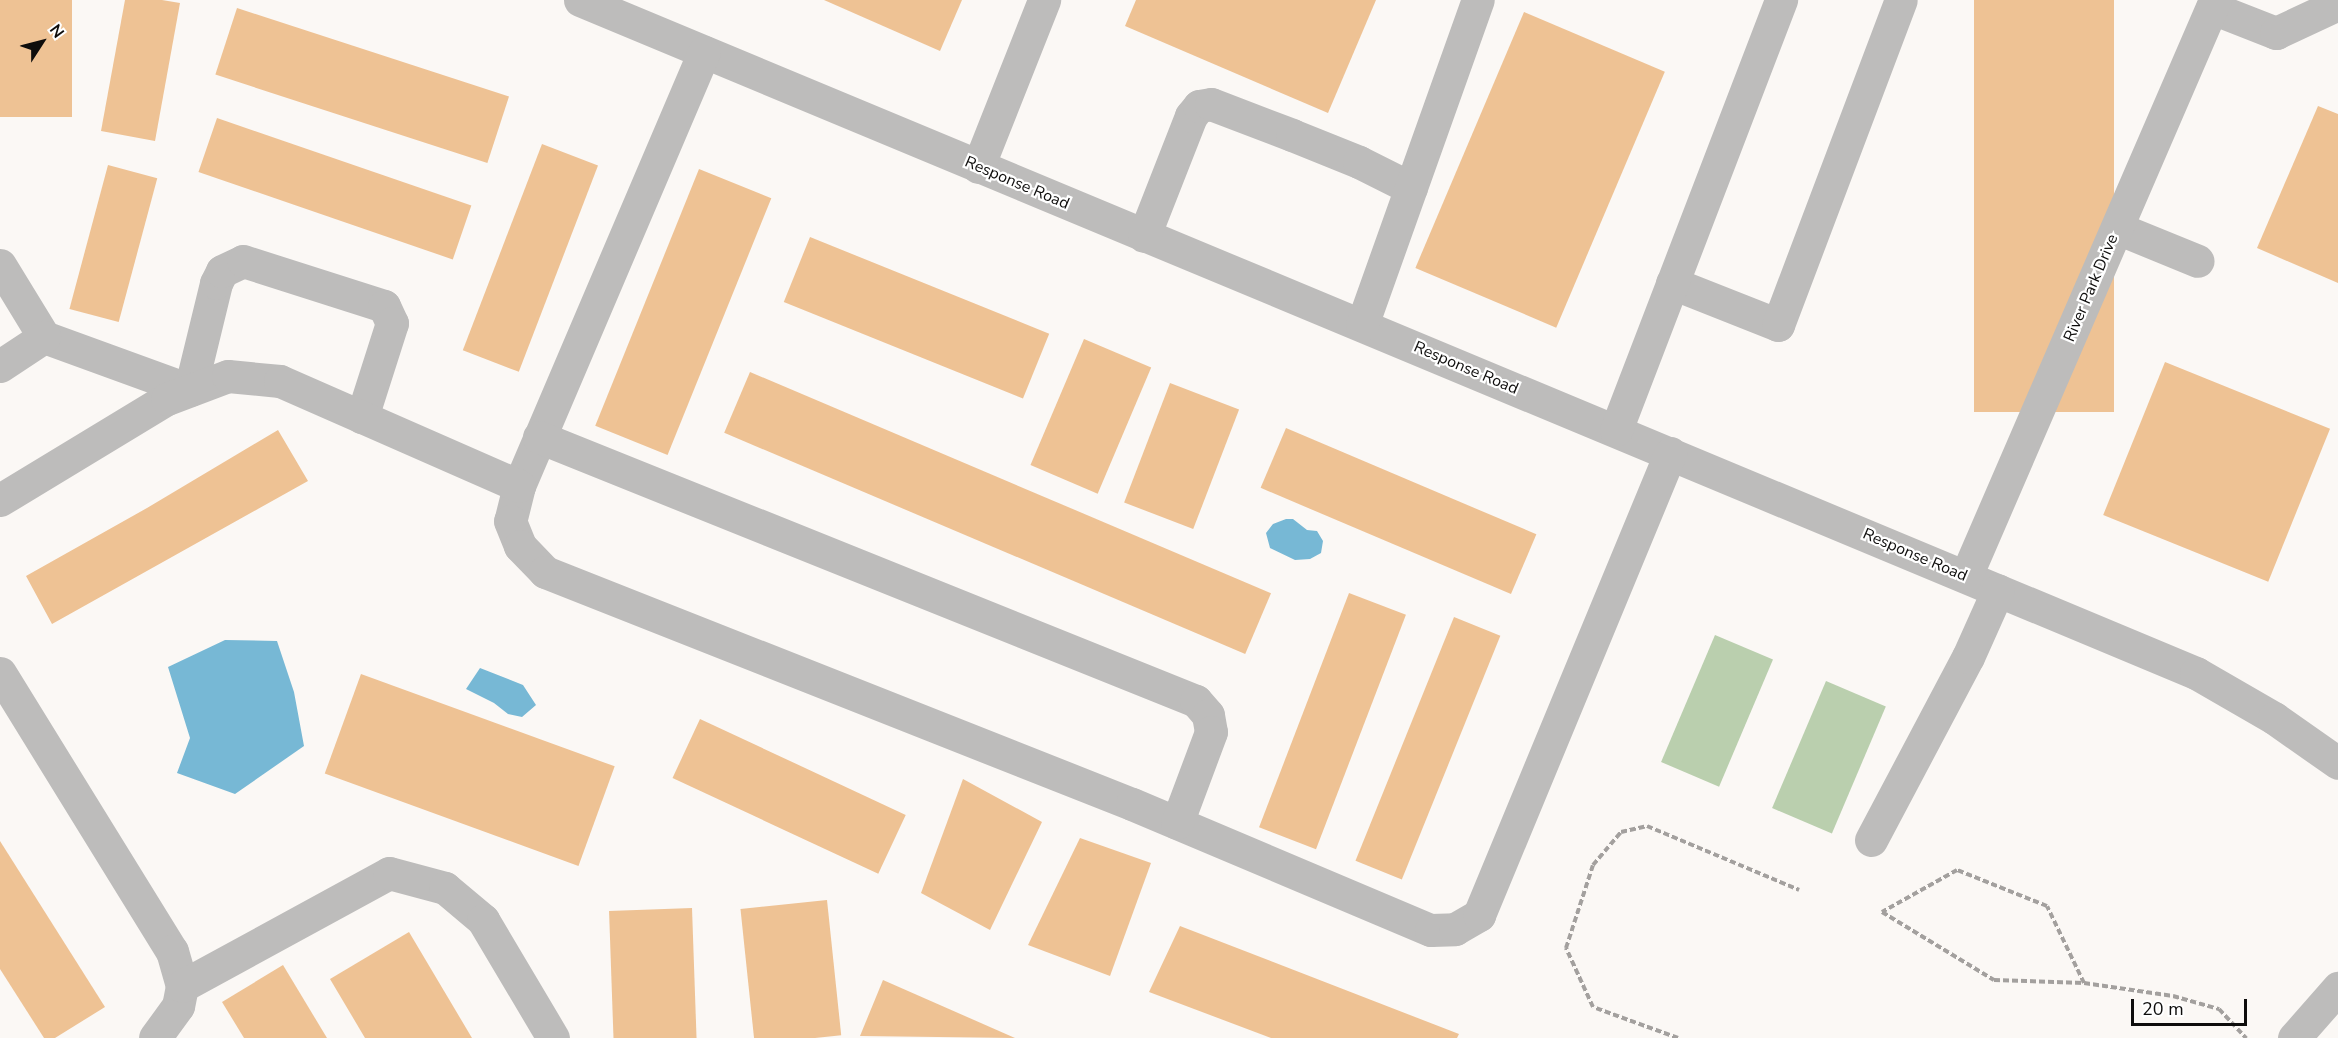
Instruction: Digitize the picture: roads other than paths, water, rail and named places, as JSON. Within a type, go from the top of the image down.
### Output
[{"type":"street","name":"Response Road","points":[[580,0],[2196,673],[2274,718],[2338,763]]},
{"type":"street","points":[[978,167],[1044,0]]},
{"type":"street","points":[[1362,325],[1478,0]]},
{"type":"street","points":[[1616,430],[1781,0]]},
{"type":"street","points":[[1672,283],[1778,326],[1901,0]]},
{"type":"street","points":[[2214,4],[2276,33],[2338,4]]},
{"type":"street","name":"River Park Drive","points":[[1966,576],[2214,4]]},
{"type":"street","points":[[704,51],[519,486],[510,521],[520,546],[545,572],[1177,823],[1431,930],[1455,929],[1479,915],[1670,453]]},
{"type":"street","points":[[1144,236],[1191,116],[1199,106],[1211,104],[1282,131],[1359,162],[1411,188]]},
{"type":"street","points":[[2117,228],[2198,261]]},
{"type":"street","points":[[190,390],[216,283],[222,271],[243,261],[384,306],[392,322],[362,417]]},
{"type":"street","points":[[0,265],[44,337],[190,390]]},
{"type":"street","points":[[0,366],[44,337]]},
{"type":"street","points":[[0,500],[167,399],[228,376],[280,381],[519,486]]},
{"type":"street","points":[[539,437],[1196,701],[1208,715],[1210,732],[1177,823]]},
{"type":"street","points":[[1871,840],[1968,657],[1998,590]]},
{"type":"street","points":[[0,673],[172,951],[182,986],[178,1006],[155,1038]]},
{"type":"street","points":[[182,986],[389,873],[445,888],[483,920],[554,1038]]},
{"type":"street","points":[[2294,1038],[2338,988]]},
{"type":"water","points":[[1293,519],[1307,530],[1317,531],[1323,541],[1321,553],[1310,559],[1295,560],[1270,548],[1266,533],[1273,524]]},
{"type":"water","points":[[225,640],[277,641],[294,692],[304,746],[235,794],[177,773],[190,738],[168,667]]},
{"type":"water","points":[[480,668],[523,685],[536,705],[522,717],[508,714],[494,703],[466,689]]}]
